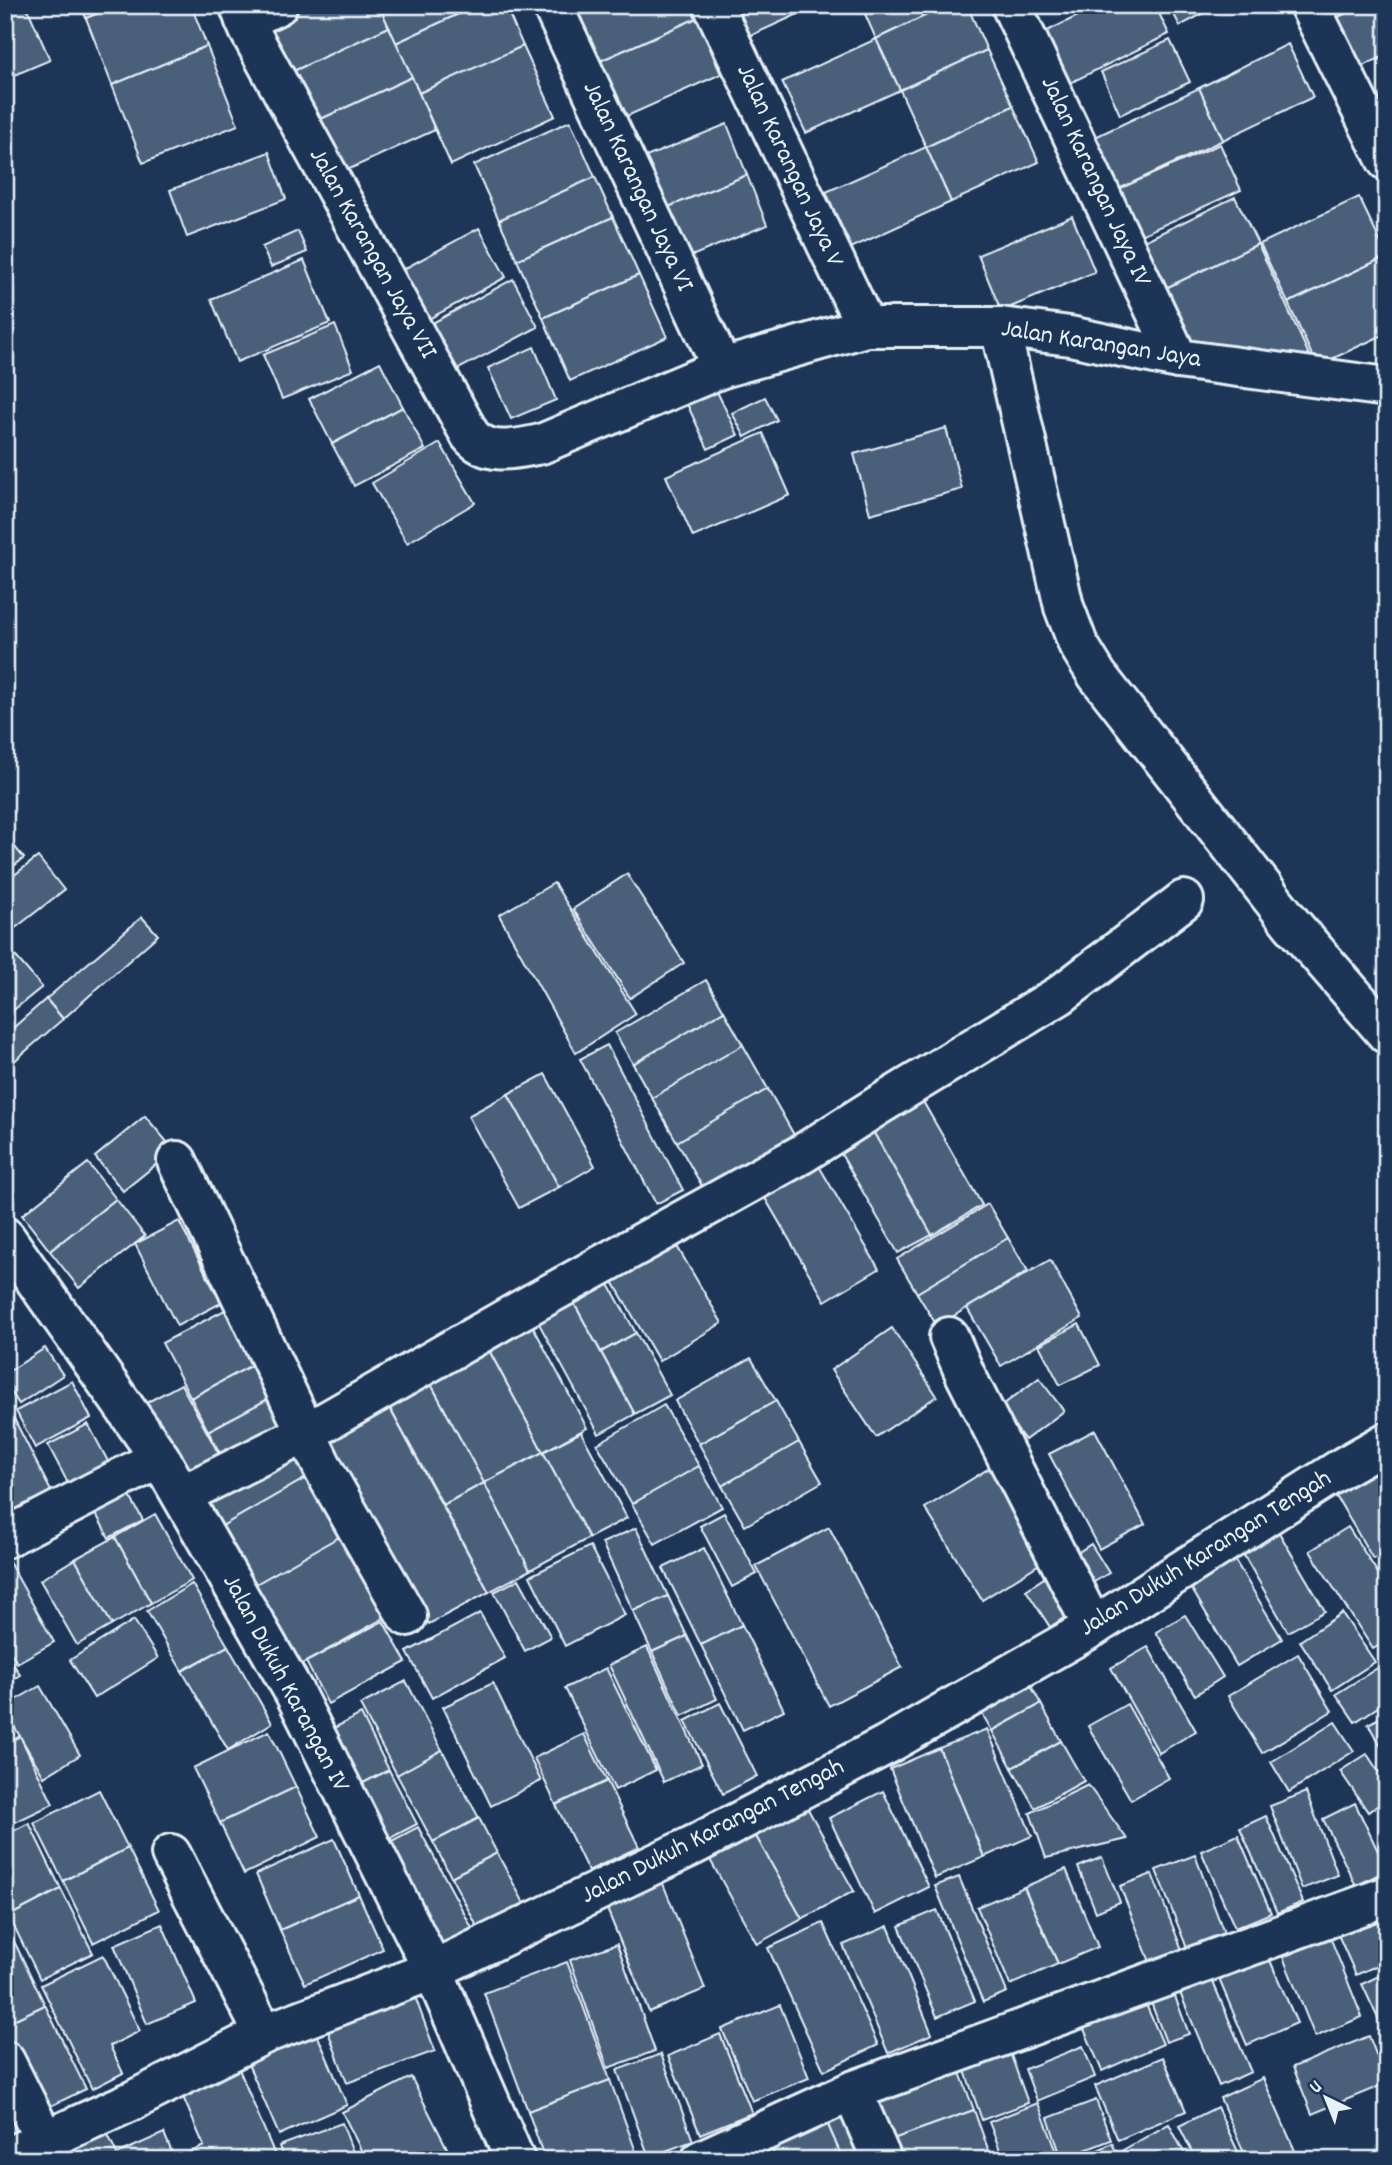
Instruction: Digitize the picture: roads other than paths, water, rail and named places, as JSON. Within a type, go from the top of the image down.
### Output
[{"type":"street","name":"Jalan Karangan Jaya VI","points":[[552,5],[722,368]]},
{"type":"street","name":"Jalan Karangan Jaya V","points":[[713,5],[866,327]]},
{"type":"street","name":"Jalan Karangan Jaya IV","points":[[1011,5],[1178,359]]},
{"type":"street","points":[[1309,5],[1387,161]]},
{"type":"street","name":"Jalan Karangan Jaya VII","points":[[254,10],[470,435],[487,449],[517,449],[541,444]]},
{"type":"street","name":"Jalan Karangan Jaya","points":[[541,444],[722,368],[866,327],[1000,327],[1070,336],[1178,359],[1387,387]]},
{"type":"street","points":[[1000,327],[1064,607],[1077,644],[1097,676],[1283,912],[1387,1034]]},
{"type":"street","points":[[182,1496],[306,1433],[802,1154],[1060,995],[1184,900]]},
{"type":"street","points":[[177,1161],[324,1470],[407,1616]]},
{"type":"street","name":"Jalan Dukuh Karangan IV","points":[[5,1237],[160,1458],[294,1692],[433,1970],[515,2160]]},
{"type":"street","points":[[949,1337],[965,1374],[1093,1627]]},
{"type":"street","name":"Jalan Dukuh Karangan Tengah","points":[[20,2153],[132,2101],[264,2034],[433,1970],[692,1846],[886,1745],[1093,1627],[1343,1467],[1387,1442]]},
{"type":"street","points":[[5,1538],[160,1458]]},
{"type":"street","points":[[171,1854],[264,2034]]},
{"type":"street","points":[[701,2160],[852,2091],[1387,1896]]},
{"type":"street","points":[[5,2061],[20,2153]]},
{"type":"street","points":[[852,2091],[882,2160]]}]
